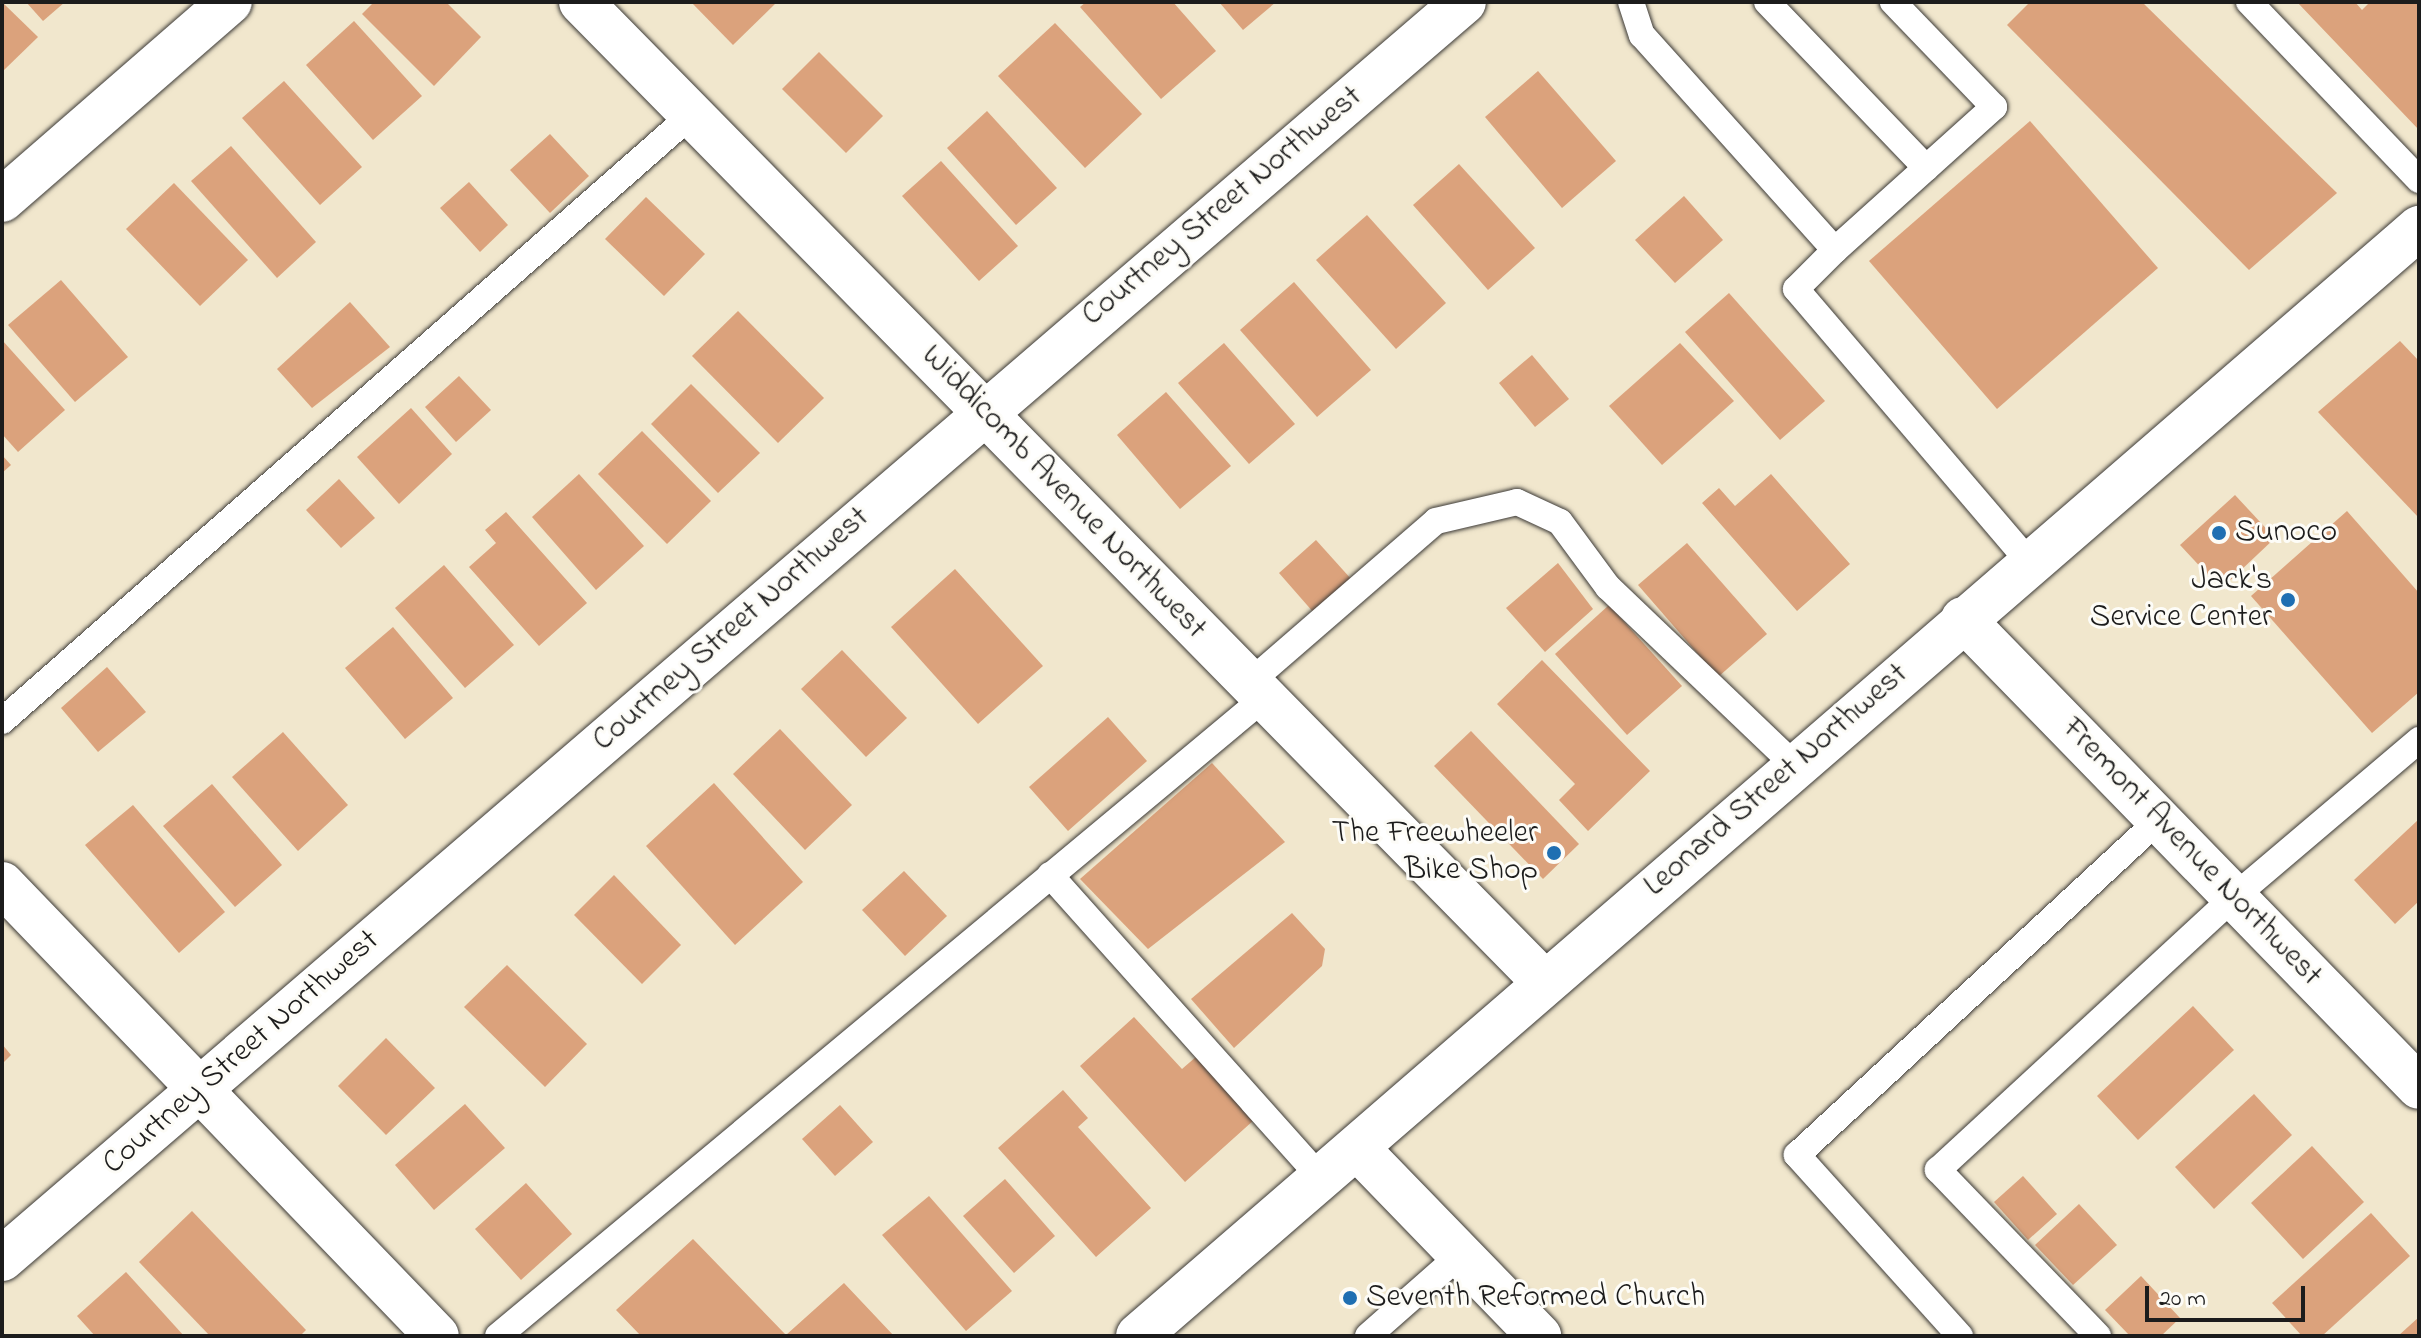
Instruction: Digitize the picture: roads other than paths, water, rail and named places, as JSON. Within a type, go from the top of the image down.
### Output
[{"type":"street","points":[[2,200],[230,2]]},
{"type":"street","name":"Widdicomb Avenue Northwest","points":[[581,2],[1545,983]]},
{"type":"street","name":"Courtney Street Northwest","points":[[2,1259],[1464,2]]},
{"type":"street","name":"Leonard Street Northwest","points":[[1138,1336],[1963,619],[2419,228]]},
{"type":"street","name":"Fremont Avenue Northwest","points":[[1963,619],[2419,1087]]},
{"type":"street","points":[[2,884],[437,1336]]},
{"type":"street","points":[[1357,1148],[1539,1336]]},
{"type":"lane","points":[[1631,2],[1642,35],[1835,250]]},
{"type":"lane","points":[[1767,2],[1926,168]]},
{"type":"lane","points":[[1893,2],[1994,107],[1796,289],[2029,562]]},
{"type":"lane","points":[[2249,2],[2419,180]]},
{"type":"lane","points":[[2,721],[691,115]]},
{"type":"lane","points":[[498,1336],[1050,875],[1257,690],[1350,590],[1436,521],[1517,502],[1560,522],[1608,587],[1795,766]]},
{"type":"lane","points":[[2098,1336],[1938,1170],[2234,897],[2419,740]]},
{"type":"lane","points":[[1960,1336],[1797,1155],[2159,820]]},
{"type":"lane","points":[[1050,875],[1322,1179]]},
{"type":"lane","points":[[1368,1336],[1460,1255]]},
{"type":"place","name":"Sunoco","points":[[2219,533]]},
{"type":"place","name":"Jack's Service Center","points":[[2288,600]]},
{"type":"place","name":"The Freewheeler Bike Shop","points":[[1554,853]]},
{"type":"place","name":"Seventh Reformed Church","points":[[1350,1298]]}]
